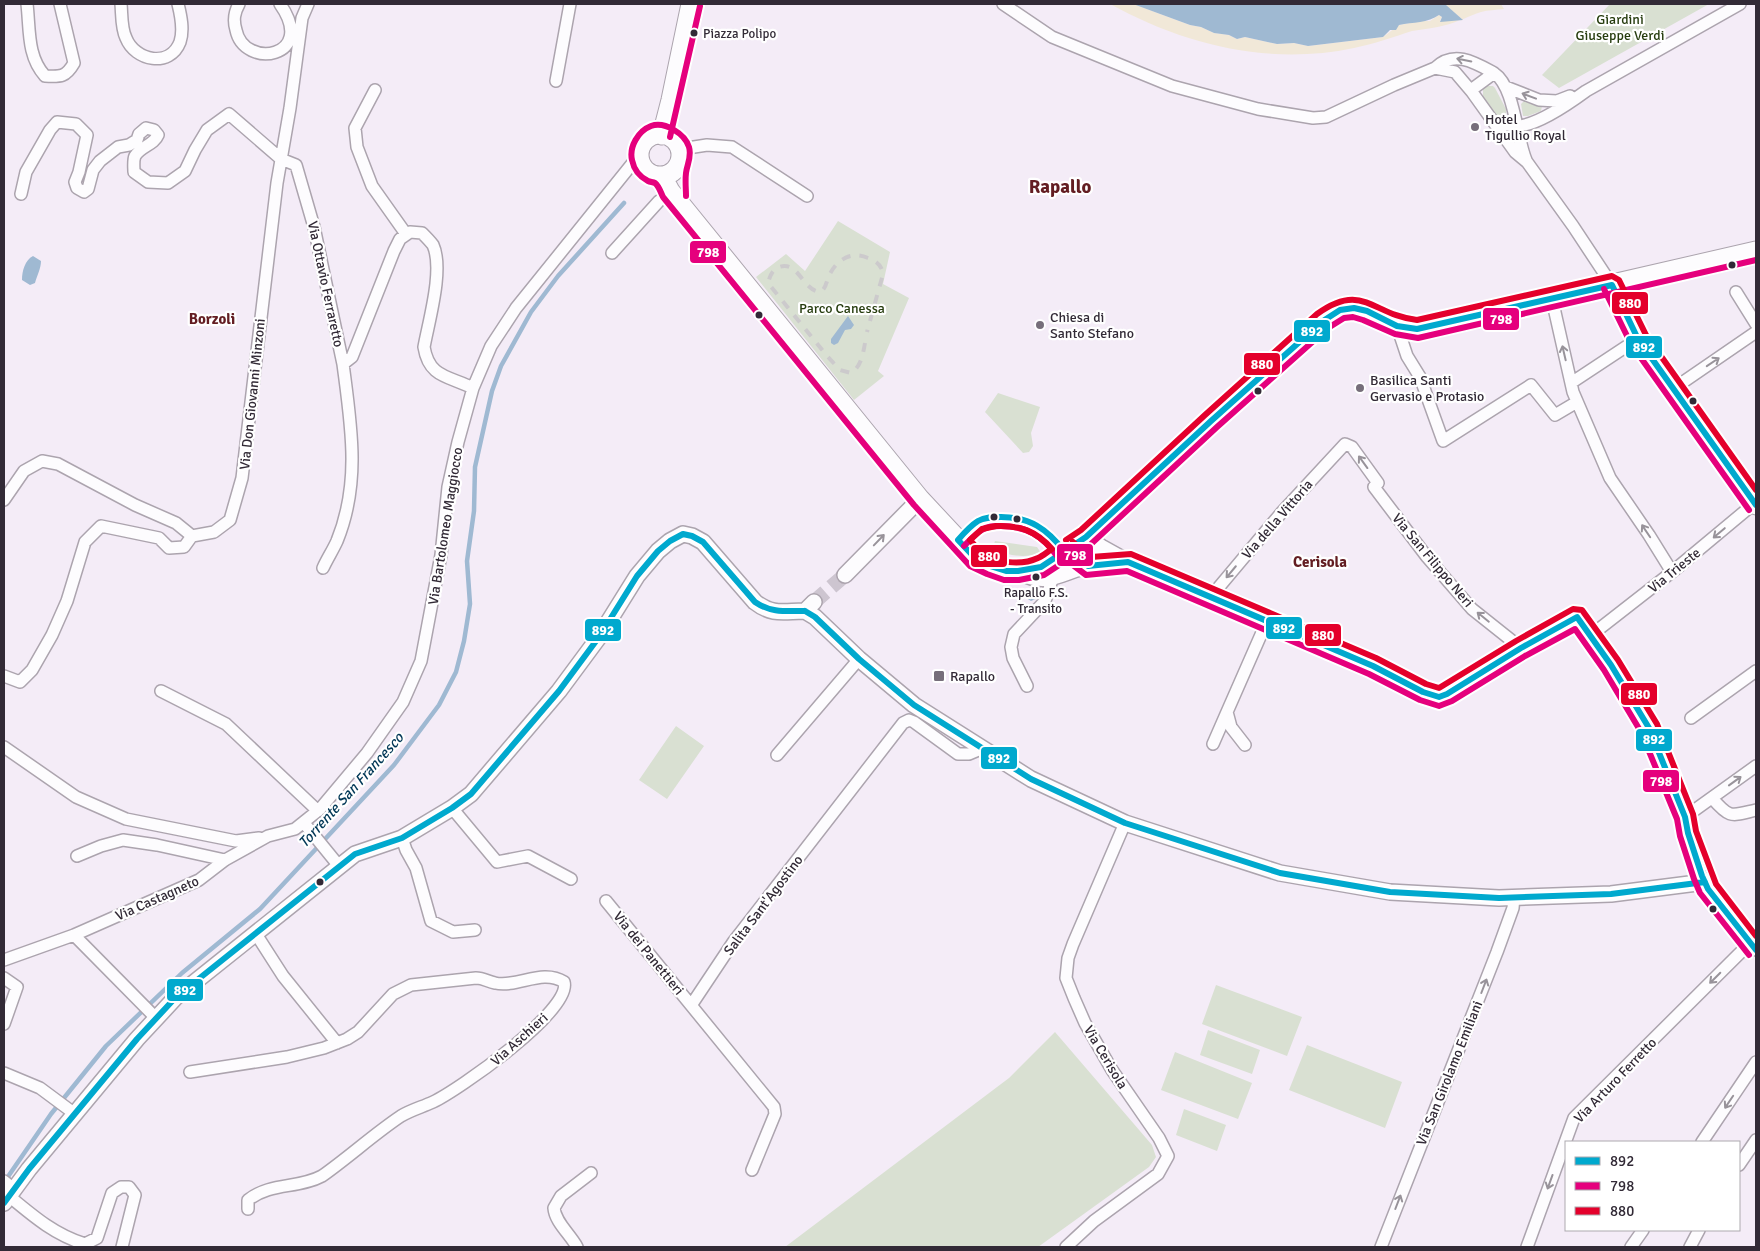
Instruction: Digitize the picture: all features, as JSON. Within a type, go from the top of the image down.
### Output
[{"type":"main road","points":[[662,135],[691,4]]},
{"type":"main road","points":[[655,134],[674,139],[680,149],[681,160],[669,173],[648,172],[643,167],[640,154],[642,146],[655,134]]},
{"type":"main road","points":[[669,173],[674,196],[920,499],[976,559],[990,566],[1018,572],[1041,567],[1086,537],[1323,321],[1346,308],[1367,312],[1397,326],[1417,329],[1756,251]]},
{"type":"main road","points":[[1612,285],[1638,338],[1756,503]]},
{"type":"street","points":[[27,4],[31,51],[37,67],[46,76],[60,77],[69,71],[74,63],[60,4]]},
{"type":"street","points":[[121,4],[126,38],[135,52],[146,58],[161,59],[172,54],[179,43],[182,20],[178,4]]},
{"type":"street","points":[[240,4],[235,10],[234,21],[237,35],[243,46],[254,52],[271,54],[282,50],[290,39],[291,27],[287,14],[280,4]]},
{"type":"street","name":"Via Don Giovanni Minzoni","points":[[4,676],[20,682],[32,670],[52,635],[67,602],[85,542],[101,526],[158,538],[169,548],[184,547],[192,536],[214,532],[230,520],[242,478],[259,326],[281,159],[302,18],[308,4]]},
{"type":"street","points":[[556,81],[570,4]]},
{"type":"street","points":[[1003,4],[1052,37],[1172,86],[1258,109],[1305,117],[1326,117],[1435,68],[1442,61],[1452,58],[1476,63],[1499,76],[1506,87],[1527,162]]},
{"type":"street","points":[[1494,121],[1517,126],[1534,122],[1740,4]]},
{"type":"street","points":[[1435,68],[1455,72],[1471,90],[1516,152],[1527,162],[1612,285]]},
{"type":"street","points":[[1471,90],[1494,73]]},
{"type":"street","points":[[1506,87],[1539,100],[1547,101],[1557,101],[1586,91]]},
{"type":"street","points":[[375,90],[355,128],[357,147],[372,186],[406,234],[410,232],[422,233],[432,244],[437,260],[437,276],[424,347],[429,366],[436,372],[473,388]]},
{"type":"street","name":"Via Ottavio Ferraretto","points":[[21,194],[26,172],[50,130],[57,122],[76,124],[86,135],[79,172],[75,182],[77,188],[84,192],[88,189],[93,170],[100,161],[118,147],[129,145],[137,140],[138,134],[146,128],[154,130],[158,134],[156,141],[143,147],[135,157],[134,172],[148,182],[168,183],[185,171],[207,130],[229,114],[281,159],[296,166],[324,270],[343,364],[352,357],[394,251],[406,234]]},
{"type":"street","points":[[680,149],[707,145],[732,147],[807,196]]},
{"type":"street","name":"Via Bartolomeo Maggiocco","points":[[306,826],[388,726],[404,702],[421,661],[441,555],[448,488],[473,388],[491,346],[516,308],[640,154]]},
{"type":"street","points":[[612,253],[659,201],[674,196]]},
{"type":"street","points":[[1736,292],[1756,324]]},
{"type":"street","points":[[1552,299],[1571,383],[1610,478],[1672,572]]},
{"type":"street","points":[[1397,326],[1407,356],[1420,377],[1443,441],[1531,385],[1555,415],[1578,402]]},
{"type":"street","points":[[1673,389],[1756,332]]},
{"type":"street","points":[[1571,383],[1627,346]]},
{"type":"street","points":[[323,568],[337,540],[349,497],[353,470],[352,435],[343,364]]},
{"type":"street","name":"Via San Filippo Neri","points":[[1345,444],[1352,447],[1376,485],[1427,557],[1472,609],[1521,648]]},
{"type":"street","name":"Via della Vittoria","points":[[1213,597],[1219,587],[1282,512],[1345,444]]},
{"type":"street","points":[[4,500],[24,471],[42,462],[58,464],[135,505],[176,523],[192,536]]},
{"type":"street","points":[[845,575],[920,499]]},
{"type":"street","name":"Via Trieste","points":[[1590,636],[1756,503]]},
{"type":"street","points":[[122,1247],[135,1195],[130,1187],[121,1187],[112,1193],[97,1238],[85,1244],[67,1243],[7,1190],[29,1169],[73,1112],[176,997],[211,967],[256,934],[335,860],[402,838],[452,808],[471,794],[559,690],[598,637],[637,576],[658,551],[670,541],[683,534],[703,542],[755,602],[765,609],[778,613],[810,606],[815,617],[859,659],[914,704],[1031,779],[1125,823],[1280,873],[1390,892],[1514,897],[1611,894],[1703,879],[1708,889],[1753,947]]},
{"type":"street","points":[[1086,537],[1101,548],[1128,562],[1373,666],[1423,692],[1438,697],[1447,694],[1521,648],[1577,617],[1611,665],[1649,728],[1685,817],[1688,833]]},
{"type":"street","points":[[1061,554],[1088,566]]},
{"type":"street","points":[[1018,572],[1029,578],[1039,579],[1054,577],[1088,566],[1128,562]]},
{"type":"street","points":[[1027,686],[1013,658],[1011,647],[1014,634],[1045,601],[1054,577]]},
{"type":"street","points":[[1213,744],[1267,622]]},
{"type":"street","points":[[777,755],[859,659]]},
{"type":"street","points":[[1691,718],[1756,672]]},
{"type":"street","points":[[161,691],[226,724],[318,811]]},
{"type":"street","points":[[1227,712],[1231,727],[1245,744]]},
{"type":"street","name":"Salita Sant'Agostino","points":[[692,1004],[734,941],[903,722],[909,720],[914,722],[958,754],[969,754],[981,748]]},
{"type":"street","points":[[4,747],[76,797],[126,819],[236,841],[268,836]]},
{"type":"street","points":[[1685,817],[1756,766]]},
{"type":"street","points":[[1712,798],[1728,814],[1734,815],[1756,810]]},
{"type":"street","points":[[452,808],[497,862],[528,856],[571,879]]},
{"type":"street","name":"Via Cerisola","points":[[1066,1247],[1094,1221],[1158,1174],[1168,1156],[1159,1138],[1112,1070],[1086,1023],[1066,978],[1068,958],[1073,944],[1125,823]]},
{"type":"street","points":[[306,826],[335,860]]},
{"type":"street","name":"Via Castagneto","points":[[4,960],[74,935],[199,880],[225,860],[268,836],[306,826]]},
{"type":"street","points":[[402,838],[416,868],[431,921],[453,932],[475,930]]},
{"type":"street","points":[[77,856],[101,846],[123,840],[225,860]]},
{"type":"street","name":"Via San Girolamo Emiliani","points":[[1381,1247],[1497,952],[1513,908],[1514,897]]},
{"type":"street","name":"Via dei Panettieri","points":[[606,901],[692,1004]]},
{"type":"street","points":[[256,934],[283,976],[337,1043]]},
{"type":"street","points":[[74,935],[156,1018]]},
{"type":"street","name":"Via Arturo Ferretto","points":[[1568,1141],[1574,1118],[1753,947]]},
{"type":"street","name":"Via Aschieri","points":[[190,1072],[286,1057],[337,1043],[358,1032],[393,994],[411,985],[476,978],[482,978],[495,983],[545,977],[557,978],[564,982],[566,987],[562,995],[547,1014],[517,1044],[490,1066],[433,1102],[403,1114],[322,1176],[309,1182],[261,1191],[248,1200],[248,1209]]},
{"type":"street","points":[[4,978],[17,987],[4,1024]]},
{"type":"street","points":[[692,1004],[774,1107],[775,1114],[752,1170]]},
{"type":"street","points":[[1703,1141],[1756,1062]]},
{"type":"street","points":[[4,1073],[40,1088],[73,1112]]},
{"type":"street","points":[[1740,1164],[1756,1140]]},
{"type":"street","name":"Via Arturo Ferretto","points":[[1527,1247],[1563,1158]]},
{"type":"street","points":[[576,1247],[570,1235],[556,1218],[554,1208],[561,1196],[592,1173]]},
{"type":"street","points":[[1631,1247],[1642,1231]]},
{"type":"street","points":[[1690,1247],[1698,1231]]},
{"type":"green space","name":"Giardini Giuseppe Verdi","points":[[1610,4],[1709,4],[1559,88],[1542,75]]},
{"type":"green space","points":[[1487,86],[1495,88],[1506,109],[1506,114],[1503,118],[1497,117],[1483,97],[1483,89]]},
{"type":"green space","points":[[1525,100],[1542,106],[1541,111],[1523,116],[1521,104]]},
{"type":"green space","name":"Parco Canessa","points":[[838,221],[890,252],[883,284],[909,298],[878,371],[884,376],[854,400],[756,277],[786,254],[805,271]]},
{"type":"green space","points":[[998,393],[1040,407],[1031,433],[1033,446],[1029,452],[1023,453],[985,412]]},
{"type":"green space","points":[[995,541],[1037,547],[1041,553],[1022,556],[999,552],[992,550]]},
{"type":"green space","points":[[676,726],[704,746],[667,799],[639,780]]},
{"type":"green space","points":[[1216,985],[1302,1017],[1287,1056],[1202,1024]]},
{"type":"green space","points":[[1208,1030],[1260,1050],[1252,1074],[1200,1055]]},
{"type":"green space","points":[[1055,1032],[1152,1145],[1156,1157],[1149,1167],[1038,1247],[785,1247],[1009,1078]]},
{"type":"green space","points":[[1307,1045],[1402,1082],[1385,1128],[1289,1090]]},
{"type":"green space","points":[[1175,1052],[1252,1083],[1238,1119],[1161,1090]]},
{"type":"green space","points":[[1184,1109],[1226,1125],[1217,1151],[1176,1135]]},
{"type":"sand","points":[[1110,4],[1133,4],[1190,25],[1201,27],[1214,33],[1229,35],[1237,39],[1245,37],[1277,44],[1294,43],[1308,46],[1383,37],[1399,25],[1430,21],[1439,15],[1442,17],[1440,21],[1460,20],[1442,26],[1412,31],[1354,48],[1322,53],[1259,53],[1198,41],[1168,31]]},
{"type":"sand","points":[[1501,4],[1504,9],[1489,10],[1462,19],[1445,5]]},
{"type":"water","points":[[1133,4],[1447,4],[1463,20],[1440,22],[1442,17],[1439,15],[1425,21],[1399,25],[1396,30],[1390,30],[1383,37],[1308,46],[1294,43],[1277,44],[1245,37],[1237,39],[1229,35],[1214,33],[1201,27],[1190,25]]},
{"type":"water","points":[[33,256],[41,261],[41,264],[35,283],[30,285],[22,280],[22,277],[26,263]]},
{"type":"water","points":[[848,316],[854,325],[851,329],[845,330],[838,343],[834,345],[831,343],[831,339]]},
{"type":"water","points":[[1016,589],[1041,592],[1038,598],[1031,601],[1015,591]]},
{"type":"waterway","name":"Torrente San Francesco","points":[[5,1181],[51,1114],[106,1046],[182,973],[260,909],[394,765],[439,705],[456,672],[464,641],[470,604],[467,561],[474,511],[475,467],[492,391],[501,366],[531,312],[558,276],[624,203]]},
{"type":"tunnel","points":[[814,602],[845,575]]},
{"type":"tunnel","points":[[1688,833],[1702,876]]},
{"type":"railway","points":[[865,343],[861,360],[857,367],[851,373],[840,370],[768,283],[772,274],[779,267],[786,266],[796,272],[809,287],[821,292],[831,272],[839,262],[849,256],[861,256],[874,261],[880,266],[883,274],[867,332]]},
{"type":"transit line","name":"798","points":[[670,137],[700,6]]},
{"type":"transit line","name":"798","points":[[686,196],[686,176],[690,154],[687,142],[679,133],[668,127],[656,125],[646,128],[638,136],[633,145],[631,155],[634,167],[638,173],[656,184],[663,197],[914,505],[970,566],[1004,580],[1019,580],[1044,575],[1091,544],[1217,427],[1328,328],[1344,318],[1353,317],[1395,334],[1418,338],[1756,260]]},
{"type":"transit line","name":"880","points":[[1066,540],[1081,530],[1317,314],[1333,305],[1346,300],[1357,300],[1402,317],[1417,320],[1612,276],[1619,280],[1646,335],[1756,490]]},
{"type":"transit line","name":"892","points":[[1064,551],[1051,536],[1037,526],[1021,519],[986,518],[975,523],[958,540],[976,559],[990,566],[1006,571],[1041,567],[1086,537],[1211,421],[1323,321],[1340,310],[1354,308],[1367,311],[1397,326],[1417,329],[1612,285],[1638,339],[1756,505]]},
{"type":"transit line","name":"798","points":[[1604,289],[1631,344],[1749,510]]},
{"type":"transit line","name":"798","points":[[964,546],[977,533],[986,528],[991,526],[1010,526],[1026,530],[1040,538],[1057,556]]},
{"type":"transit line","name":"880","points":[[996,526],[1027,530],[1052,549],[1040,557],[1024,562],[1016,563],[994,559],[981,552],[970,540],[982,529],[996,526]]},
{"type":"transit line","name":"892","points":[[4,1203],[29,1169],[137,1039],[176,997],[355,854],[402,838],[452,808],[471,794],[559,691],[599,637],[637,576],[658,551],[670,541],[683,534],[703,542],[755,602],[761,606],[779,611],[805,611]]},
{"type":"transit line","name":"880","points":[[1073,542],[1091,557],[1131,554],[1376,658],[1426,684],[1439,688],[1573,609],[1582,610],[1618,660],[1657,724],[1693,814],[1696,831],[1716,884],[1756,936]]},
{"type":"transit line","name":"892","points":[[1067,549],[1088,566],[1128,562],[1373,666],[1423,692],[1439,697],[1577,617],[1611,665],[1649,728],[1685,817],[1688,833],[1708,889],[1756,950]]},
{"type":"transit line","name":"798","points":[[1061,556],[1086,575],[1127,571],[1369,674],[1420,700],[1439,706],[1452,701],[1525,656],[1575,629],[1604,670],[1641,732],[1677,819],[1680,836],[1700,893],[1749,955]]},
{"type":"transit line","name":"892","points":[[805,611],[815,617],[859,659],[914,705],[1031,779],[1125,823],[1280,873],[1390,892],[1499,898],[1611,894],[1705,882]]},
{"type":"place","name":"Piazza Polipo","points":[[694,33]]},
{"type":"place","name":"Hotel Tigullio Royal","points":[[1475,127]]},
{"type":"place","name":"Chiesa di Santo Stefano","points":[[1040,325]]},
{"type":"place","name":"Basilica Santi Gervasio e Protasio","points":[[1360,388]]},
{"type":"place","name":"Rapallo F.S. - Transito","points":[[1036,577]]},
{"type":"place","name":"Rapallo","points":[[939,676]]},
{"type":"district","name":"Rapallo","points":[[1060,186]]},
{"type":"district","name":"Borzoli","points":[[212,319]]},
{"type":"district","name":"Cerisola","points":[[1320,562]]}]
